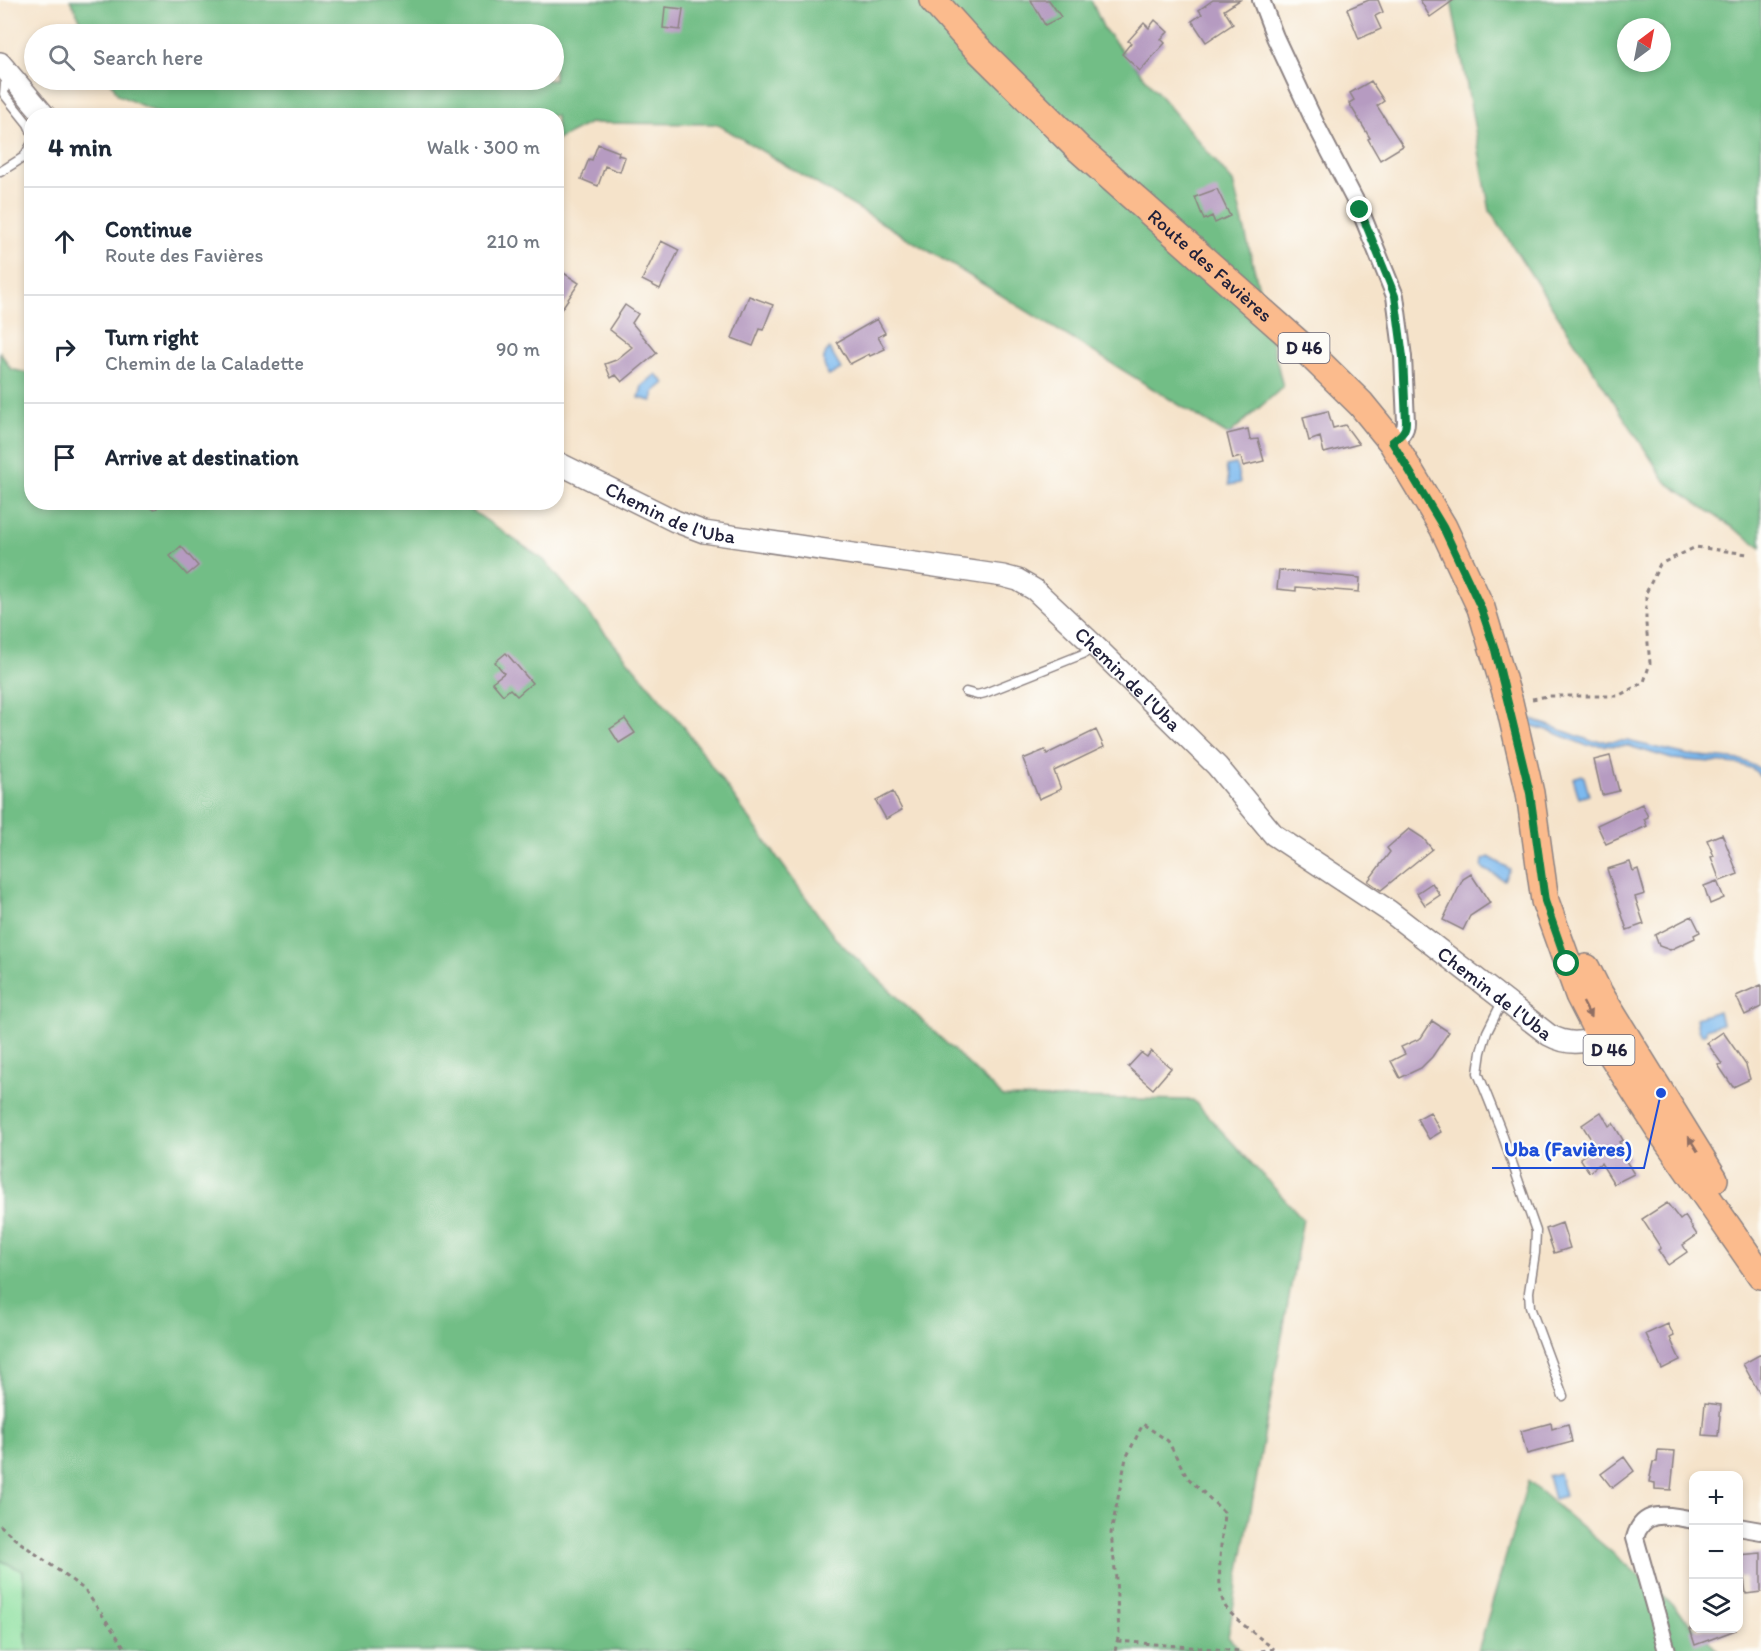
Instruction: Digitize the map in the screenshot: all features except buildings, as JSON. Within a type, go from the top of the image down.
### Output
[{"type":"main road","name":"Route des Favières","points":[[933,0],[969,40],[1079,149],[1315,359],[1361,404],[1392,442],[1443,527],[1481,608],[1509,702],[1530,793],[1570,927],[1581,958],[1597,990],[1609,1031]]},
{"type":"main road","name":"D 46","points":[[1609,1031],[1710,1172],[1761,1269]]},
{"type":"main road","name":"D 46","points":[[1609,1031],[1658,1127],[1761,1275]]},
{"type":"street","points":[[1261,0],[1275,37],[1318,129],[1360,210],[1395,296],[1403,357],[1406,429],[1392,442]]},
{"type":"street","points":[[6,70],[38,108]]},
{"type":"street","name":"Chemin de l'Uba","points":[[564,466],[675,521],[704,532],[1018,580],[1035,590],[1217,766],[1274,835],[1389,911],[1549,1035],[1558,1040],[1577,1043],[1609,1031]]},
{"type":"street","points":[[1667,1651],[1635,1538],[1641,1524],[1654,1516],[1689,1519]]},
{"type":"street","points":[[1743,1528],[1761,1531]]},
{"type":"lane","points":[[6,70],[4,94],[24,119]]},
{"type":"lane","points":[[0,171],[24,157]]},
{"type":"lane","points":[[966,692],[977,695],[985,693],[1083,654],[1095,647]]},
{"type":"lane","points":[[1504,999],[1485,1036],[1478,1073],[1533,1220],[1536,1245],[1528,1292],[1530,1307],[1563,1396]]},
{"type":"path","points":[[1509,702],[1548,696],[1618,696],[1644,682],[1650,663],[1646,593],[1660,564],[1696,547],[1748,554]]},
{"type":"path","points":[[1115,1651],[1119,1633],[1111,1533],[1126,1458],[1143,1424],[1168,1441],[1187,1477],[1224,1512],[1220,1580],[1225,1606],[1276,1650]]},
{"type":"path","points":[[0,1525],[14,1538],[85,1590],[127,1651]]},
{"type":"path","points":[[1117,1641],[1239,1651]]},
{"type":"path","points":[[1261,1651],[1276,1650]]},
{"type":"green space","points":[[70,0],[1091,0],[1104,29],[1233,182],[1283,387],[1228,435],[944,260],[717,124],[590,123],[564,136],[564,108],[147,108],[118,95],[115,90],[564,90],[564,24],[83,24]]},
{"type":"green space","points":[[1451,0],[1761,0],[1761,547],[1666,482],[1490,211]]},
{"type":"green space","points":[[0,352],[11,369],[24,372],[24,510],[471,510],[544,560],[683,726],[835,938],[1003,1097],[1193,1100],[1303,1219],[1228,1637],[1242,1651],[27,1651],[23,1571],[0,1560]]},
{"type":"green space","points":[[1528,1481],[1662,1595],[1689,1622],[1689,1633],[1700,1633],[1718,1651],[1478,1651]]},
{"type":"green space","points":[[0,1560],[23,1571],[27,1651],[0,1651]]},
{"type":"water","points":[[829,348],[841,369],[829,376],[824,362]]},
{"type":"water","points":[[656,374],[665,383],[654,392],[652,401],[639,398],[642,386]]},
{"type":"water","points":[[1236,464],[1240,483],[1229,485],[1226,466]]},
{"type":"water","points":[[1517,714],[1591,741],[1627,741],[1688,755],[1741,760],[1761,769],[1761,777],[1753,769],[1739,764],[1672,759],[1629,746],[1585,745],[1551,731],[1519,722]]},
{"type":"water","points":[[1582,775],[1589,795],[1579,798],[1573,778]]},
{"type":"water","points":[[1489,857],[1510,869],[1504,880],[1482,868],[1483,860]]},
{"type":"water","points":[[1719,1011],[1722,1024],[1706,1029],[1706,1033],[1702,1035],[1698,1030],[1696,1018]]},
{"type":"water","points":[[1559,1473],[1565,1496],[1554,1499],[1548,1476]]},
{"type":"place","name":"Uba (Favières)","points":[[1661,1093]]},
{"type":"route","points":[[1360,210],[1395,296],[1403,357],[1406,429],[1392,442],[1443,527],[1481,608],[1509,702],[1530,793],[1545,901],[1567,964]]}]
